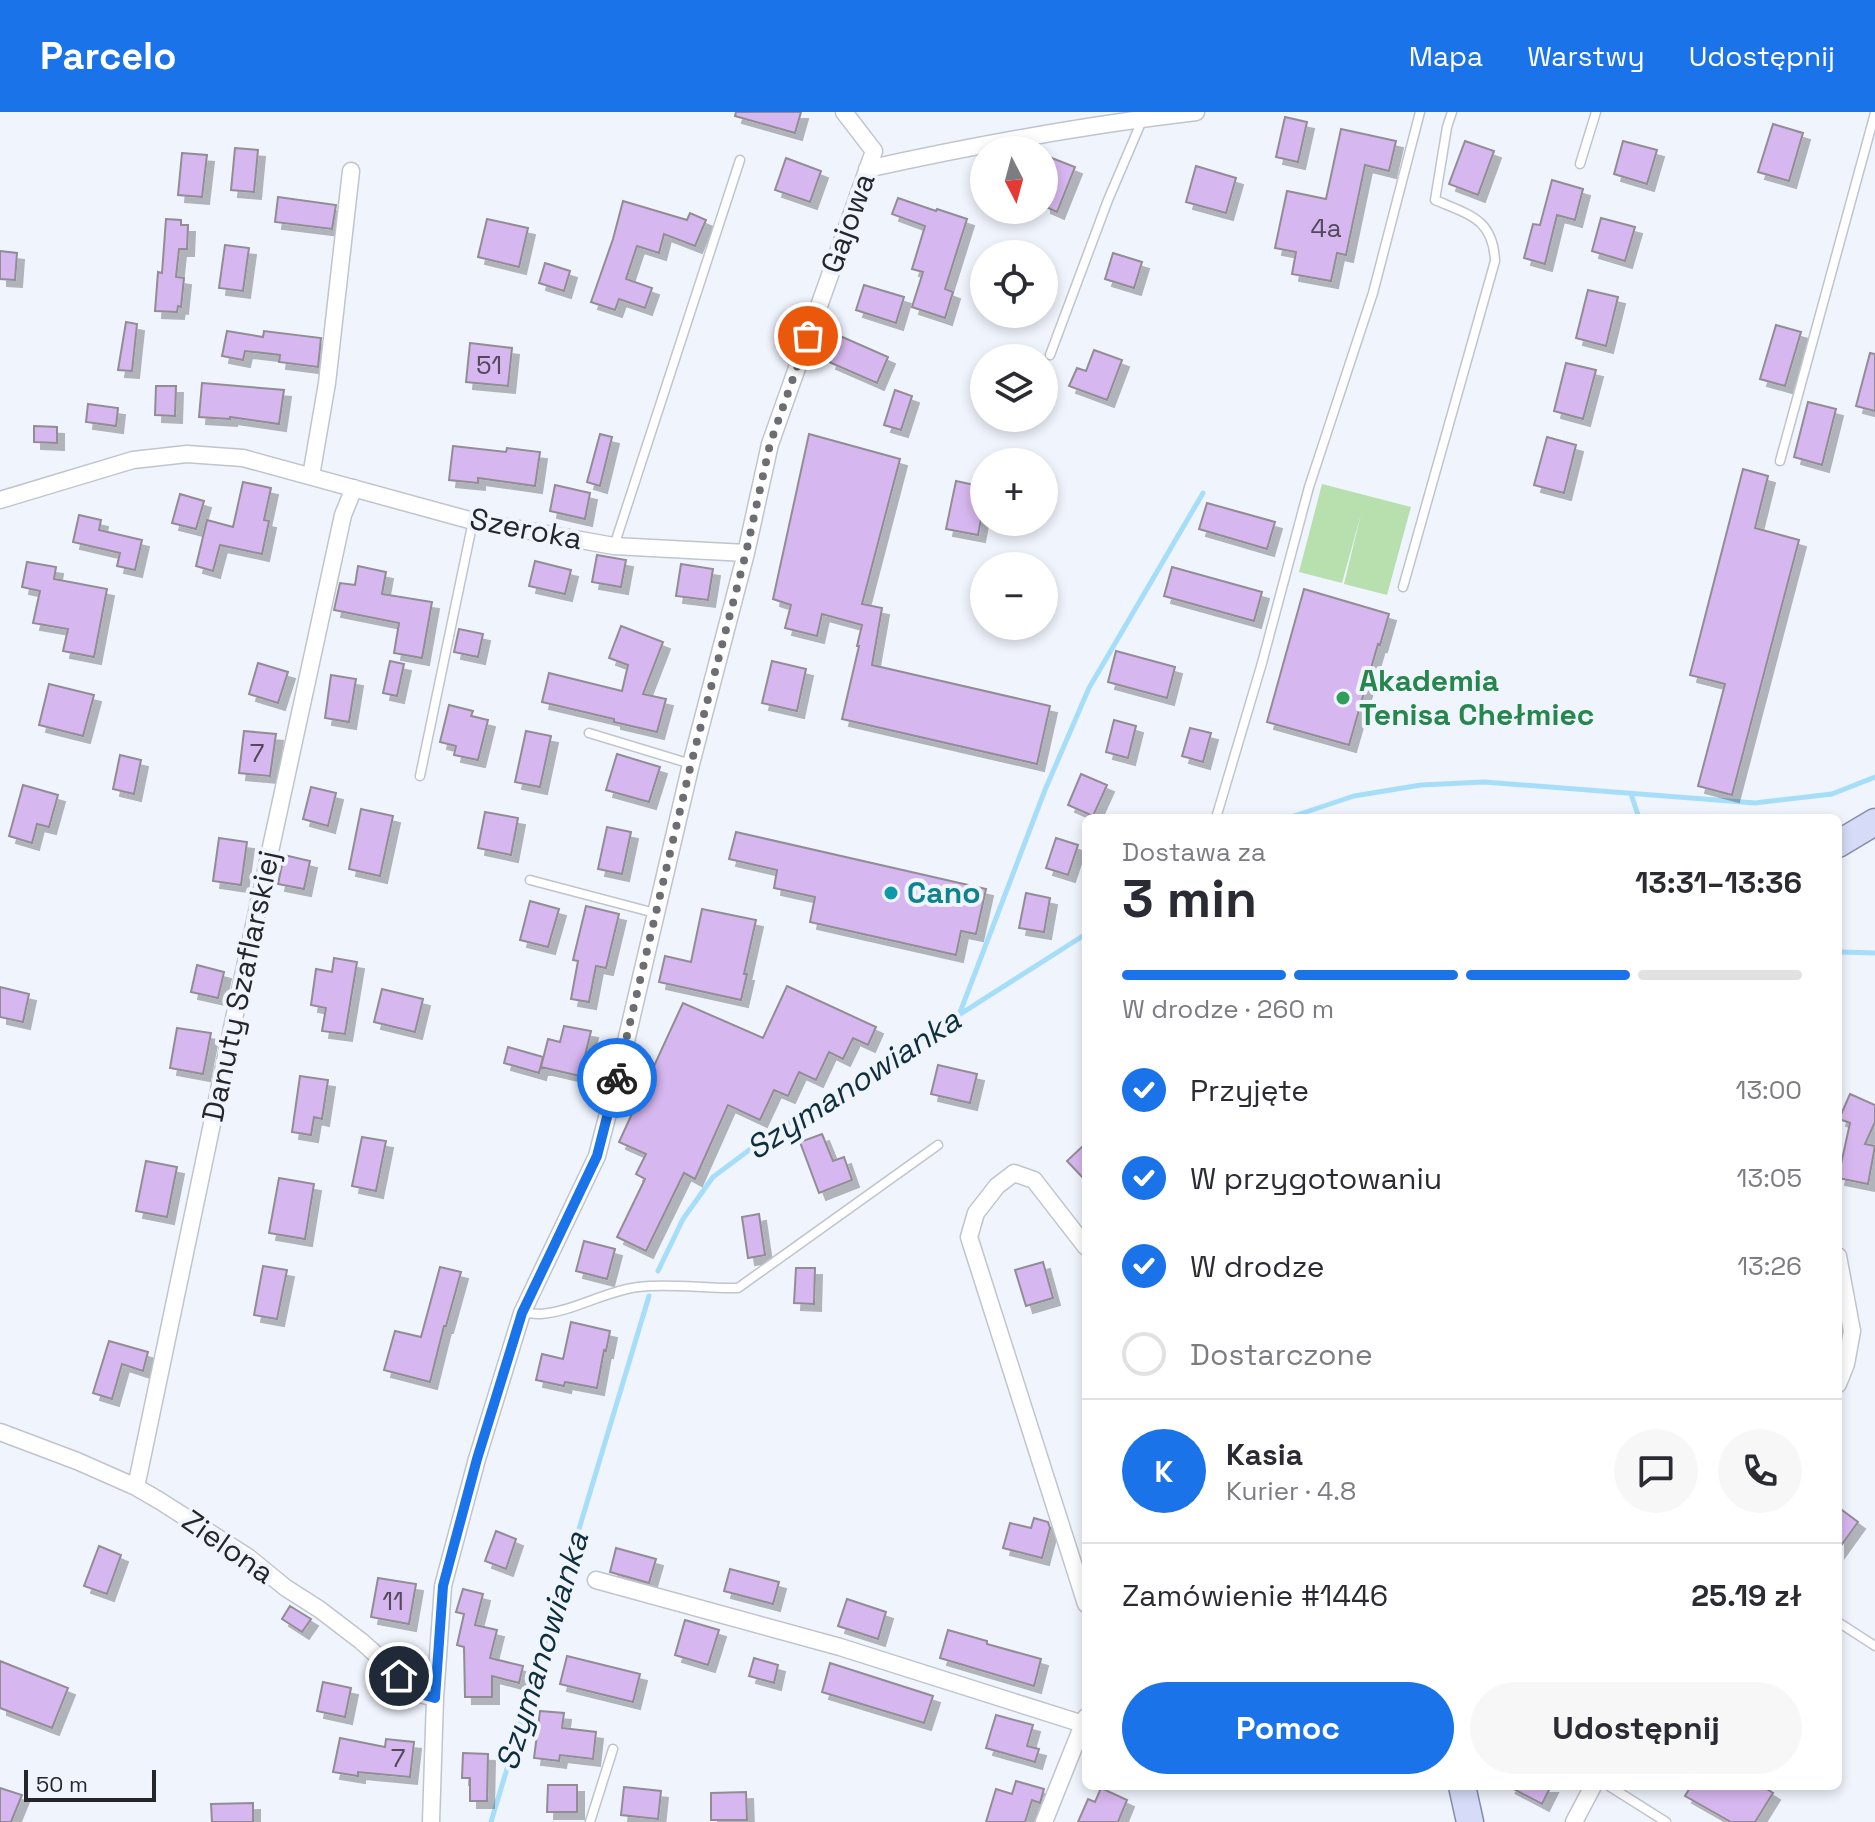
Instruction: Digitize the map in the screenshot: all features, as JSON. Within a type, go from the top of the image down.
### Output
[{"type":"main road","points":[[1842,842],[1875,822]]},
{"type":"main road","points":[[1463,1790],[1470,1822]]},
{"type":"street","name":"Gajowa","points":[[431,1822],[443,1586],[477,1459],[522,1313],[597,1156],[691,764],[746,553],[770,444],[874,151],[844,112]]},
{"type":"street","points":[[867,169],[1057,131],[1196,112]]},
{"type":"street","points":[[311,476],[327,383],[351,171]]},
{"type":"street","name":"Szeroka","points":[[0,500],[133,460],[187,454],[243,458],[473,521],[614,546],[746,553]]},
{"type":"street","name":"Danuty Szaflarskiej","points":[[136,1487],[343,515],[354,488]]},
{"type":"street","points":[[1082,1242],[1034,1180],[1014,1173],[997,1186],[976,1213],[969,1237],[1082,1592]]},
{"type":"street","points":[[1842,1277],[1852,1331],[1842,1374]]},
{"type":"street","name":"Zielona","points":[[0,1432],[136,1487],[248,1557],[361,1641],[420,1694],[435,1698]]},
{"type":"street","points":[[596,1580],[840,1647],[1082,1719]]},
{"type":"street","points":[[1044,1822],[1082,1727]]},
{"type":"street","points":[[1574,1822],[1591,1790]]},
{"type":"lane","points":[[1217,814],[1309,487],[1373,293],[1420,112]]},
{"type":"lane","points":[[1403,587],[1495,261],[1495,245],[1483,223],[1435,200],[1452,112]]},
{"type":"lane","points":[[1580,164],[1596,112]]},
{"type":"lane","points":[[1780,461],[1875,113]]},
{"type":"lane","points":[[1054,344],[1108,200],[1143,118]]},
{"type":"lane","points":[[614,546],[740,160]]},
{"type":"lane","points":[[420,776],[473,521]]},
{"type":"lane","points":[[589,733],[691,764]]},
{"type":"lane","points":[[530,880],[655,913]]},
{"type":"lane","points":[[522,1313],[542,1314],[619,1290],[639,1287],[738,1288],[938,1145]]},
{"type":"lane","points":[[1842,1625],[1875,1646]]},
{"type":"lane","points":[[590,1822],[613,1749]]},
{"type":"lane","points":[[1615,1790],[1666,1822]]},
{"type":"green space","points":[[1322,484],[1411,507],[1387,595],[1344,584],[1361,514],[1342,583],[1299,572]]},
{"type":"building","points":[[736,112],[801,112],[795,133],[735,116]]},
{"type":"building","points":[[1285,117],[1307,122],[1298,162],[1276,157]]},
{"type":"building","points":[[1773,124],[1803,133],[1789,181],[1758,172]]},
{"type":"building","points":[[1341,129],[1396,141],[1389,171],[1365,165],[1346,255],[1337,253],[1331,281],[1292,274],[1296,252],[1275,248],[1287,191],[1326,199]]},
{"type":"building","points":[[1465,141],[1494,151],[1478,195],[1449,184]]},
{"type":"building","points":[[1623,141],[1657,150],[1647,184],[1614,174]]},
{"type":"building","points":[[235,148],[258,150],[254,192],[231,190]]},
{"type":"building","points":[[182,153],[207,155],[202,197],[178,195]]},
{"type":"building","points":[[786,158],[821,171],[810,202],[775,190]]},
{"type":"building","points":[[1058,160],[1075,167],[1058,210]]},
{"type":"building","points":[[1196,166],[1236,178],[1226,213],[1186,202]]},
{"type":"building","points":[[1552,180],[1583,189],[1575,220],[1557,215],[1545,264],[1524,258],[1533,224],[1540,225]]},
{"type":"building","points":[[278,197],[336,205],[332,229],[275,222]]},
{"type":"building","points":[[898,198],[967,219],[945,289],[953,292],[945,318],[912,307],[923,272],[912,269],[925,226],[892,214]]},
{"type":"building","points":[[623,201],[687,220],[690,213],[706,220],[695,246],[664,234],[659,253],[637,246],[626,279],[652,288],[645,308],[619,299],[615,310],[591,302]]},
{"type":"building","points":[[1601,218],[1635,227],[1625,261],[1592,251]]},
{"type":"building","points":[[166,219],[181,220],[181,225],[188,225],[187,249],[179,249],[176,277],[184,278],[181,307],[178,306],[177,312],[155,311],[158,272],[162,273]]},
{"type":"building","points":[[487,219],[528,228],[519,267],[478,257]]},
{"type":"building","points":[[225,245],[249,248],[243,291],[219,288]]},
{"type":"building","points":[[0,251],[17,253],[15,280],[0,279]]},
{"type":"building","points":[[1113,253],[1142,262],[1134,288],[1105,279]]},
{"type":"building","points":[[545,263],[570,271],[564,291],[539,283]]},
{"type":"building","points":[[864,285],[904,297],[896,323],[856,310]]},
{"type":"building","points":[[1588,290],[1618,297],[1606,346],[1576,338]]},
{"type":"building","points":[[126,322],[137,324],[132,371],[118,370]]},
{"type":"building","points":[[1776,325],[1801,332],[1785,386],[1760,379]]},
{"type":"building","points":[[227,331],[263,337],[264,331],[321,338],[318,367],[279,362],[280,355],[245,351],[243,360],[222,356]]},
{"type":"building","points":[[840,336],[888,357],[877,383],[829,362]]},
{"type":"building","points":[[470,343],[512,348],[508,386],[466,382]]},
{"type":"building","points":[[1094,350],[1122,360],[1107,400],[1069,386],[1077,368],[1086,371]]},
{"type":"building","points":[[1870,353],[1875,354],[1875,411],[1856,406]]},
{"type":"building","points":[[1566,363],[1596,370],[1583,419],[1554,411]]},
{"type":"building","points":[[202,383],[284,390],[279,424],[230,417],[199,417]]},
{"type":"building","points":[[156,386],[176,386],[175,416],[155,415]]},
{"type":"building","points":[[895,390],[912,396],[901,430],[884,425]]},
{"type":"building","points":[[1808,402],[1836,409],[1822,465],[1794,457]]},
{"type":"building","points":[[88,404],[118,408],[116,426],[86,422]]},
{"type":"building","points":[[34,426],[57,427],[57,443],[34,442]]},
{"type":"building","points":[[600,434],[612,437],[600,486],[587,482]]},
{"type":"building","points":[[809,434],[900,459],[862,604],[882,608],[872,665],[1050,706],[1037,764],[842,719],[862,625],[822,614],[817,636],[785,628],[791,605],[773,599]]},
{"type":"building","points":[[1547,437],[1576,445],[1564,493],[1534,485]]},
{"type":"building","points":[[453,446],[540,452],[535,486],[478,478],[478,483],[449,480]]},
{"type":"building","points":[[1743,469],[1768,476],[1755,528],[1799,540],[1732,795],[1698,786],[1725,684],[1690,675]]},
{"type":"building","points":[[956,481],[970,484],[970,534],[946,529]]},
{"type":"building","points":[[243,482],[271,488],[264,520],[269,521],[262,554],[220,545],[213,571],[196,566],[207,520],[233,527]]},
{"type":"building","points":[[555,485],[590,493],[585,519],[550,511]]},
{"type":"building","points":[[180,494],[204,501],[196,529],[172,523]]},
{"type":"building","points":[[1207,503],[1275,522],[1267,549],[1199,529]]},
{"type":"building","points":[[79,515],[101,520],[99,530],[142,540],[135,570],[117,566],[120,553],[73,542]]},
{"type":"building","points":[[597,555],[626,560],[621,587],[592,582]]},
{"type":"building","points":[[535,561],[571,570],[565,594],[529,586]]},
{"type":"building","points":[[27,562],[56,567],[54,579],[107,589],[94,657],[63,651],[68,629],[33,623],[40,591],[22,587]]},
{"type":"building","points":[[681,564],[713,569],[708,600],[676,596]]},
{"type":"building","points":[[358,566],[386,572],[382,594],[432,602],[422,658],[394,653],[399,623],[334,610],[340,583],[355,585]]},
{"type":"building","points":[[1172,567],[1262,592],[1254,621],[1164,596]]},
{"type":"building","points":[[1304,589],[1389,614],[1349,745],[1267,722]]},
{"type":"building","points":[[621,626],[663,642],[643,694],[666,699],[657,732],[542,702],[549,673],[622,691],[628,665],[609,658]]},
{"type":"building","points":[[459,629],[483,634],[478,657],[454,652]]},
{"type":"building","points":[[1116,651],[1175,667],[1167,698],[1108,682]]},
{"type":"building","points":[[390,661],[404,664],[397,696],[383,693]]},
{"type":"building","points":[[772,661],[806,669],[797,711],[762,703]]},
{"type":"building","points":[[258,663],[288,672],[278,703],[249,694]]},
{"type":"building","points":[[331,675],[356,679],[349,722],[325,718]]},
{"type":"building","points":[[49,684],[94,695],[83,736],[39,725]]},
{"type":"building","points":[[449,705],[473,711],[471,716],[488,720],[478,760],[454,755],[456,746],[440,742]]},
{"type":"building","points":[[1114,720],[1136,726],[1128,758],[1106,752]]},
{"type":"building","points":[[1190,728],[1211,733],[1203,762],[1182,756]]},
{"type":"building","points":[[244,731],[276,734],[270,776],[239,773]]},
{"type":"building","points":[[526,731],[551,736],[540,787],[515,782]]},
{"type":"building","points":[[617,754],[660,767],[649,802],[606,790]]},
{"type":"building","points":[[120,755],[141,760],[134,794],[113,789]]},
{"type":"building","points":[[1081,774],[1107,785],[1094,814],[1068,805]]},
{"type":"building","points":[[23,785],[58,795],[49,827],[37,824],[32,843],[9,836]]},
{"type":"building","points":[[311,787],[336,793],[328,826],[303,819]]},
{"type":"building","points":[[361,809],[393,816],[380,876],[349,869]]},
{"type":"building","points":[[485,812],[518,818],[511,855],[478,848]]},
{"type":"building","points":[[607,827],[631,832],[622,874],[598,869]]},
{"type":"building","name":"Cano","points":[[736,832],[986,889],[976,934],[961,931],[956,955],[810,922],[815,897],[774,888],[777,870],[729,859]]},
{"type":"building","points":[[219,838],[247,842],[241,885],[213,881]]},
{"type":"building","points":[[1056,838],[1078,845],[1068,875],[1046,868]]},
{"type":"building","points":[[284,855],[310,861],[304,889],[278,884]]},
{"type":"building","points":[[1026,893],[1050,898],[1044,932],[1019,928]]},
{"type":"building","points":[[530,901],[559,909],[548,947],[520,940]]},
{"type":"building","points":[[586,906],[619,914],[606,968],[596,966],[589,1002],[571,999],[578,961],[573,960]]},
{"type":"building","points":[[702,909],[756,920],[741,1000],[659,982],[665,956],[691,962]]},
{"type":"building","points":[[334,958],[357,962],[345,1034],[322,1031],[326,1008],[311,1005],[316,969],[332,972]]},
{"type":"building","points":[[197,965],[224,972],[218,998],[191,992]]},
{"type":"building","points":[[787,986],[876,1027],[868,1045],[853,1038],[843,1059],[829,1052],[816,1080],[799,1072],[788,1096],[774,1090],[760,1120],[728,1105],[695,1179],[684,1173],[646,1251],[617,1237],[645,1179],[636,1174],[646,1154],[619,1142],[683,1003],[763,1038]]},
{"type":"building","points":[[0,987],[29,994],[23,1022],[0,1017]]},
{"type":"building","points":[[382,989],[423,999],[415,1032],[374,1022]]},
{"type":"building","points":[[564,1026],[591,1031],[580,1076],[541,1067],[548,1039],[560,1042]]},
{"type":"building","points":[[177,1028],[211,1033],[203,1074],[170,1068]]},
{"type":"building","points":[[508,1047],[543,1057],[539,1073],[504,1063]]},
{"type":"building","points":[[938,1065],[977,1074],[970,1103],[931,1094]]},
{"type":"building","points":[[300,1076],[328,1080],[322,1119],[314,1117],[311,1135],[292,1132]]},
{"type":"building","points":[[1850,1094],[1875,1105],[1875,1122],[1865,1144],[1875,1146],[1868,1184],[1842,1179],[1842,1160],[1850,1123],[1842,1120]]},
{"type":"building","points":[[822,1134],[833,1161],[844,1157],[852,1180],[819,1193],[800,1142]]},
{"type":"building","points":[[362,1137],[386,1141],[376,1191],[352,1186]]},
{"type":"building","points":[[1082,1147],[1082,1177],[1067,1161]]},
{"type":"building","points":[[146,1161],[177,1167],[167,1217],[136,1211]]},
{"type":"building","points":[[279,1178],[314,1184],[305,1239],[269,1233]]},
{"type":"building","points":[[759,1214],[765,1255],[748,1258],[742,1217]]},
{"type":"building","points":[[584,1241],[615,1249],[607,1279],[576,1271]]},
{"type":"building","points":[[1043,1262],[1053,1298],[1026,1306],[1015,1270]]},
{"type":"building","points":[[263,1266],[287,1270],[277,1319],[254,1315]]},
{"type":"building","points":[[440,1267],[461,1272],[430,1382],[384,1370],[395,1331],[421,1337]]},
{"type":"building","points":[[796,1268],[815,1268],[814,1304],[794,1303]]},
{"type":"building","points":[[571,1322],[610,1331],[597,1388],[536,1380],[542,1354],[563,1359]]},
{"type":"building","points":[[109,1341],[148,1352],[143,1371],[122,1364],[112,1399],[93,1393]]},
{"type":"building","points":[[1842,1510],[1858,1522],[1842,1544]]},
{"type":"building","points":[[1034,1518],[1048,1522],[1050,1528],[1042,1558],[1003,1548],[1010,1523],[1031,1528]]},
{"type":"building","points":[[496,1531],[516,1539],[506,1569],[485,1561]]},
{"type":"building","points":[[99,1546],[121,1555],[107,1594],[84,1586]]},
{"type":"building","points":[[616,1548],[656,1559],[649,1583],[610,1572]]},
{"type":"building","points":[[730,1569],[779,1582],[773,1604],[724,1591]]},
{"type":"building","points":[[378,1578],[416,1584],[409,1624],[371,1617]]},
{"type":"building","points":[[463,1589],[483,1594],[475,1625],[497,1630],[490,1658],[523,1666],[519,1683],[492,1676],[492,1697],[465,1697],[464,1647],[457,1645],[464,1614],[456,1612]]},
{"type":"building","points":[[847,1599],[886,1612],[878,1639],[838,1626]]},
{"type":"building","points":[[290,1606],[311,1619],[302,1632],[282,1619]]},
{"type":"building","points":[[685,1620],[719,1630],[708,1665],[675,1655]]},
{"type":"building","points":[[948,1630],[1041,1659],[1034,1686],[940,1658]]},
{"type":"building","points":[[567,1656],[640,1674],[633,1702],[560,1684]]},
{"type":"building","points":[[754,1658],[778,1665],[774,1683],[749,1676]]},
{"type":"building","points":[[0,1661],[68,1688],[52,1728],[0,1708]]},
{"type":"building","points":[[830,1663],[933,1696],[924,1723],[822,1692]]},
{"type":"building","points":[[323,1682],[351,1688],[345,1717],[317,1711]]},
{"type":"building","points":[[540,1711],[564,1713],[562,1728],[596,1732],[593,1759],[560,1755],[559,1761],[534,1758]]},
{"type":"building","points":[[996,1715],[1033,1725],[1027,1746],[1039,1749],[1035,1762],[986,1748]]},
{"type":"building","points":[[340,1738],[385,1747],[386,1739],[414,1742],[410,1777],[333,1772]]},
{"type":"building","points":[[463,1753],[488,1754],[487,1801],[470,1801],[470,1778],[462,1778]]},
{"type":"building","points":[[1016,1781],[1044,1789],[1040,1803],[1032,1800],[1025,1822],[986,1822],[996,1789],[1012,1794]]},
{"type":"building","points":[[548,1785],[577,1785],[577,1812],[547,1812]]},
{"type":"building","points":[[624,1787],[661,1791],[658,1819],[621,1815]]},
{"type":"building","points":[[0,1788],[22,1795],[11,1822],[0,1822]]},
{"type":"building","points":[[1100,1790],[1127,1800],[1118,1822],[1078,1822],[1088,1799],[1095,1802]]},
{"type":"building","points":[[1516,1790],[1549,1790],[1542,1804]]},
{"type":"building","points":[[1689,1790],[1768,1790],[1773,1793],[1755,1822],[1731,1822],[1685,1796]]},
{"type":"building","points":[[746,1792],[747,1820],[711,1820],[711,1793]]},
{"type":"building","points":[[253,1803],[253,1822],[212,1822],[211,1804]]},
{"type":"waterway","points":[[959,1015],[1045,790],[1089,688],[1203,493]]},
{"type":"waterway","name":"Szymanowianka","points":[[1300,814],[1354,796],[1421,785],[1484,782],[1755,803],[1832,794],[1875,777]]},
{"type":"waterway","points":[[1631,794],[1638,814]]},
{"type":"waterway","name":"Szymanowianka","points":[[658,1271],[683,1219],[713,1177],[764,1139],[1082,937]]},
{"type":"waterway","points":[[1842,952],[1875,953]]},
{"type":"waterway","name":"Szymanowianka","points":[[491,1822],[649,1296]]},
{"type":"way so far","points":[[617,1078],[770,444],[808,336]]},
{"type":"place","name":"Akademia Tenisa Chełmiec","points":[[1343,698]]},
{"type":"place","name":"Cano","points":[[891,893]]},
{"type":"route","points":[[399,1676],[420,1694],[435,1698],[443,1586],[477,1459],[522,1313],[597,1156],[617,1078]]}]
